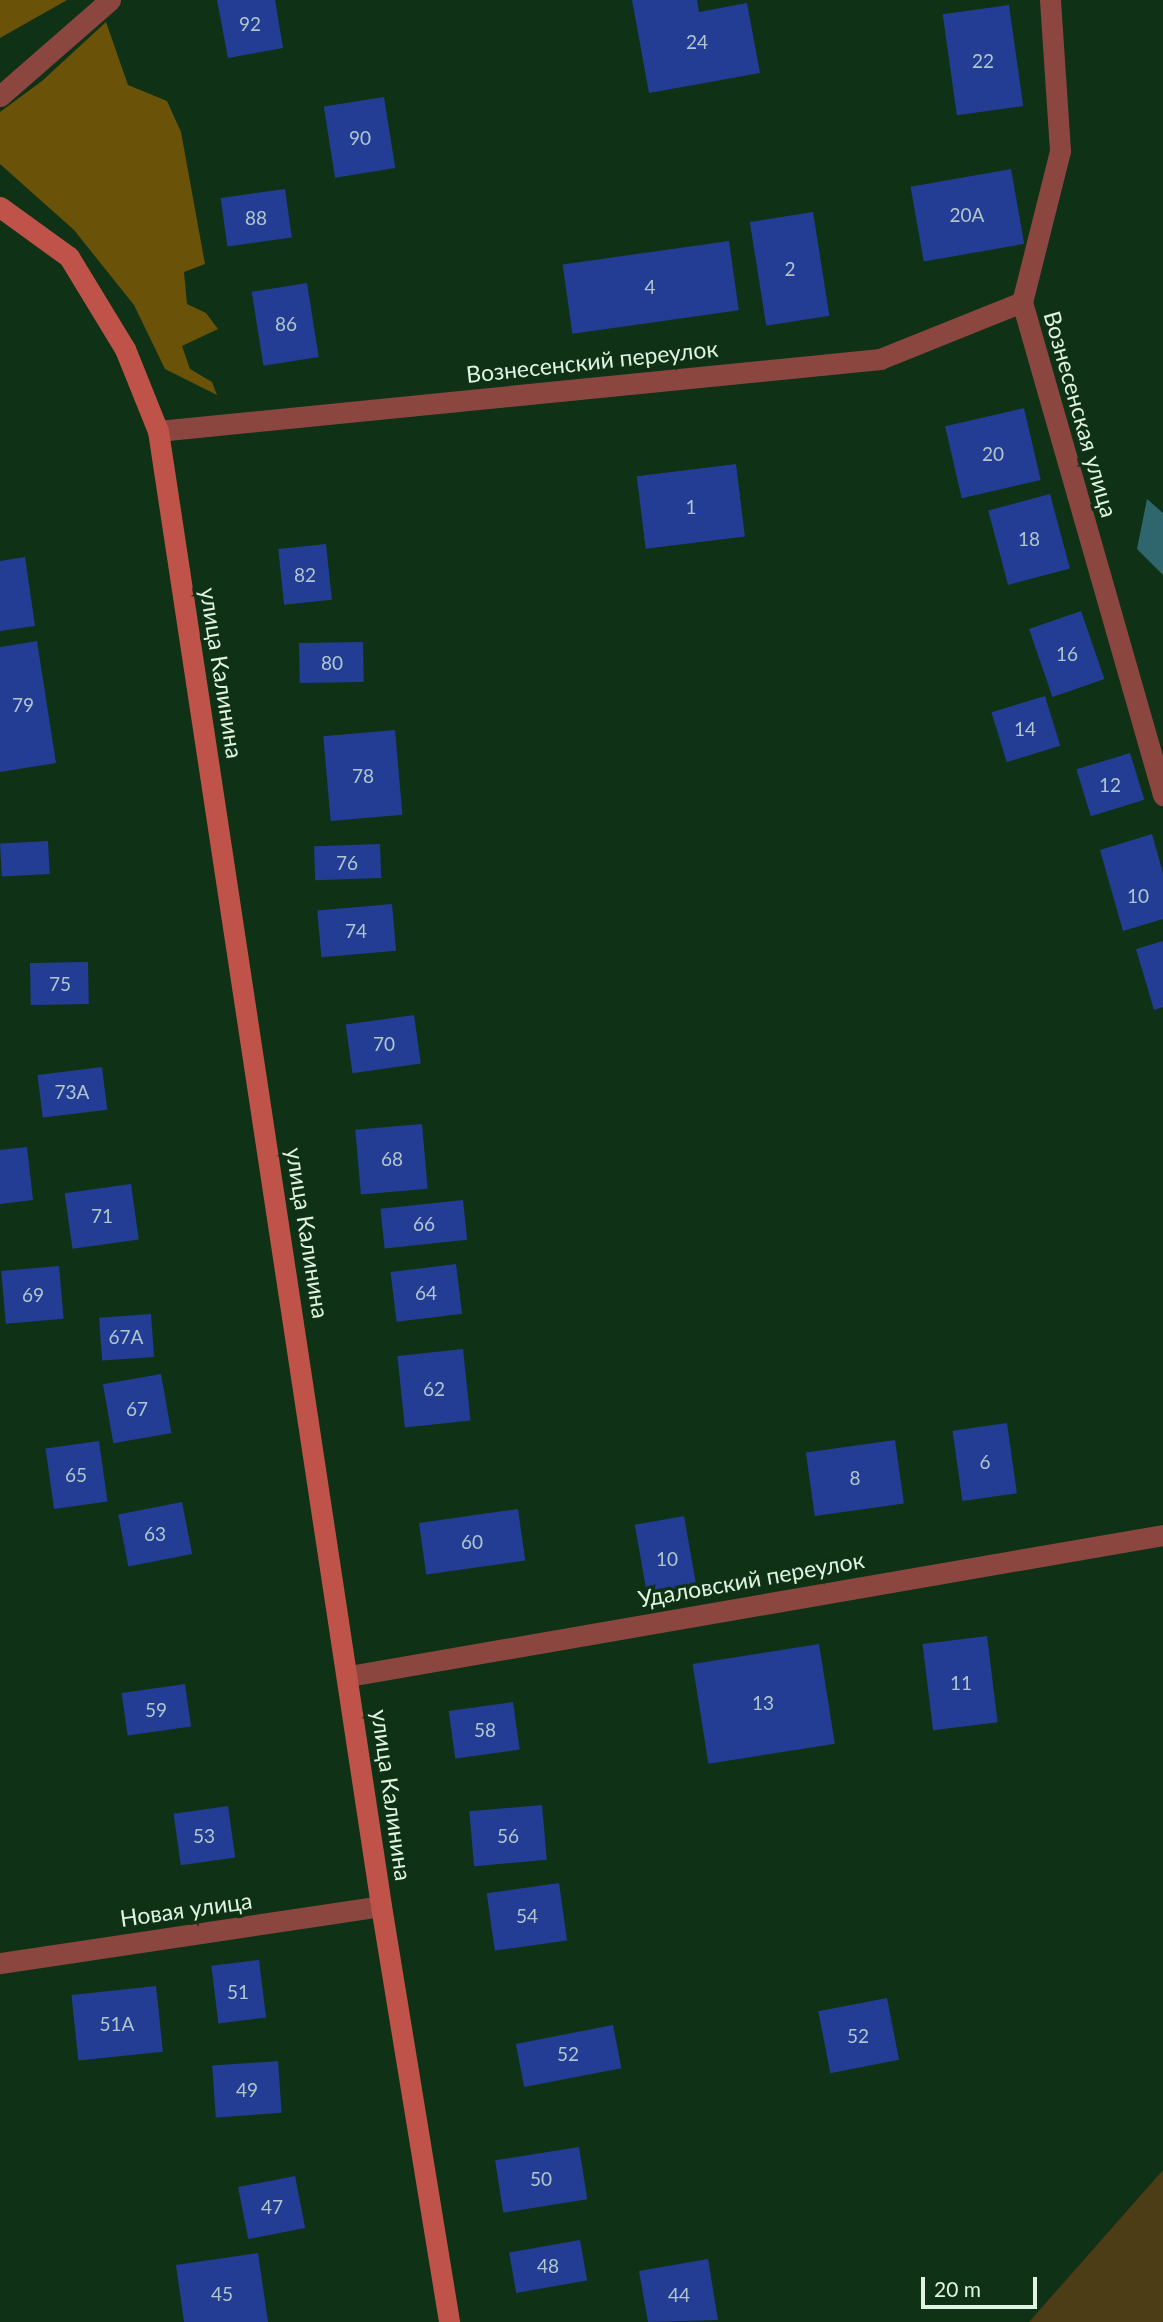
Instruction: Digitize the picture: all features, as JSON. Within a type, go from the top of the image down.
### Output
[{"type":"main road","name":"улица Калинина","points":[[0,207],[69,257],[125,349],[158,431],[349,1676],[381,1906],[449,2322]]},
{"type":"street","points":[[0,96],[110,0]]},
{"type":"street","name":"Вознесенская улица","points":[[1049,0],[1060,151],[1022,302],[1163,795]]},
{"type":"street","name":"Вознесенский переулок","points":[[158,431],[880,359],[1022,302]]},
{"type":"street","name":"Удаловский переулок","points":[[349,1676],[1163,1535]]},
{"type":"street","name":"Новая улица","points":[[0,1963],[381,1906]]},
{"type":"shaded area","points":[[0,0],[67,0],[0,38]]},
{"type":"shaded area","points":[[106,22],[128,85],[167,101],[181,132],[205,264],[184,272],[187,304],[206,313],[218,329],[182,346],[190,369],[212,382],[217,395],[165,369],[134,305],[74,230],[0,164],[0,112],[42,81]]},
{"type":"shaded area","points":[[1163,2170],[1163,2322],[1029,2322]]},
{"type":"water","points":[[1147,499],[1163,513],[1163,575],[1137,549]]},
{"type":"building","points":[[217,0],[275,0],[283,48],[228,58]]},
{"type":"building","points":[[632,0],[697,0],[699,12],[747,3],[760,73],[649,93]]},
{"type":"building","points":[[1009,5],[1023,106],[957,115],[943,14]]},
{"type":"building","points":[[384,97],[395,168],[335,178],[324,107]]},
{"type":"building","points":[[1011,169],[1024,244],[924,262],[911,187]]},
{"type":"building","points":[[285,189],[292,238],[227,247],[221,198]]},
{"type":"building","points":[[813,212],[829,316],[766,326],[750,222]]},
{"type":"building","points":[[729,241],[739,310],[572,334],[563,264]]},
{"type":"building","points":[[307,283],[319,357],[263,366],[252,292]]},
{"type":"building","points":[[1024,408],[1041,480],[962,498],[945,426]]},
{"type":"building","points":[[736,464],[745,536],[646,549],[637,476]]},
{"type":"building","points":[[1050,494],[1070,568],[1008,585],[988,511]]},
{"type":"building","points":[[326,544],[332,600],[284,605],[278,549]]},
{"type":"building","points":[[25,557],[35,626],[0,631],[0,561]]},
{"type":"building","points":[[1081,611],[1104,679],[1052,697],[1029,629]]},
{"type":"building","points":[[37,641],[56,763],[0,772],[0,647]]},
{"type":"building","points":[[363,642],[364,682],[300,683],[299,643]]},
{"type":"building","points":[[1045,696],[1060,746],[1007,762],[991,712]]},
{"type":"building","points":[[395,730],[402,815],[331,821],[323,736]]},
{"type":"building","points":[[1130,753],[1144,800],[1091,816],[1076,769]]},
{"type":"building","points":[[1152,834],[1163,873],[1163,919],[1123,931],[1100,850]]},
{"type":"building","points":[[48,841],[50,874],[2,876],[0,844]]},
{"type":"building","points":[[380,844],[381,878],[315,880],[314,846]]},
{"type":"building","points":[[392,904],[396,951],[321,957],[317,911]]},
{"type":"building","points":[[1163,941],[1163,1007],[1154,1010],[1136,949]]},
{"type":"building","points":[[88,962],[89,1004],[31,1005],[30,963]]},
{"type":"building","points":[[414,1015],[421,1064],[352,1073],[346,1025]]},
{"type":"building","points":[[102,1067],[107,1110],[43,1118],[37,1075]]},
{"type":"building","points":[[422,1124],[428,1189],[361,1195],[355,1130]]},
{"type":"building","points":[[27,1147],[33,1200],[0,1204],[0,1150]]},
{"type":"building","points":[[131,1184],[139,1239],[72,1249],[65,1193]]},
{"type":"building","points":[[463,1200],[467,1240],[385,1248],[380,1209]]},
{"type":"building","points":[[456,1264],[462,1314],[397,1322],[390,1272]]},
{"type":"building","points":[[59,1266],[64,1319],[6,1324],[1,1271]]},
{"type":"building","points":[[151,1314],[154,1357],[102,1361],[99,1318]]},
{"type":"building","points":[[463,1349],[471,1421],[405,1428],[397,1356]]},
{"type":"building","points":[[161,1374],[171,1433],[113,1443],[103,1384]]},
{"type":"building","points":[[1007,1423],[1017,1493],[962,1501],[953,1431]]},
{"type":"building","points":[[895,1440],[904,1503],[815,1516],[806,1453]]},
{"type":"building","points":[[99,1441],[107,1501],[54,1509],[46,1449]]},
{"type":"building","points":[[182,1502],[192,1554],[128,1566],[118,1514]]},
{"type":"building","points":[[518,1509],[525,1560],[426,1574],[419,1523]]},
{"type":"building","points":[[684,1516],[697,1592],[648,1601],[635,1525]]},
{"type":"building","points":[[987,1636],[998,1722],[933,1730],[922,1644]]},
{"type":"building","points":[[819,1644],[835,1744],[708,1764],[693,1664]]},
{"type":"building","points":[[185,1684],[191,1727],[128,1735],[122,1693]]},
{"type":"building","points":[[513,1702],[520,1750],[455,1759],[449,1711]]},
{"type":"building","points":[[542,1805],[547,1860],[474,1866],[469,1811]]},
{"type":"building","points":[[228,1806],[235,1857],[181,1865],[174,1814]]},
{"type":"building","points":[[559,1883],[567,1940],[495,1951],[487,1893]]},
{"type":"building","points":[[259,1960],[266,2018],[218,2023],[211,1966]]},
{"type":"building","points":[[156,1986],[163,2052],[78,2061],[71,1995]]},
{"type":"building","points":[[887,1998],[899,2060],[830,2073],[818,2011]]},
{"type":"building","points":[[613,2025],[621,2068],[524,2087],[516,2044]]},
{"type":"building","points":[[278,2061],[282,2113],[216,2117],[212,2066]]},
{"type":"building","points":[[579,2147],[587,2199],[503,2213],[495,2160]]},
{"type":"building","points":[[295,2176],[305,2228],[248,2239],[238,2187]]},
{"type":"building","points":[[580,2240],[587,2280],[516,2293],[509,2253]]},
{"type":"building","points":[[258,2253],[268,2322],[184,2322],[176,2265]]},
{"type":"building","points":[[708,2259],[718,2320],[648,2322],[639,2271]]}]
